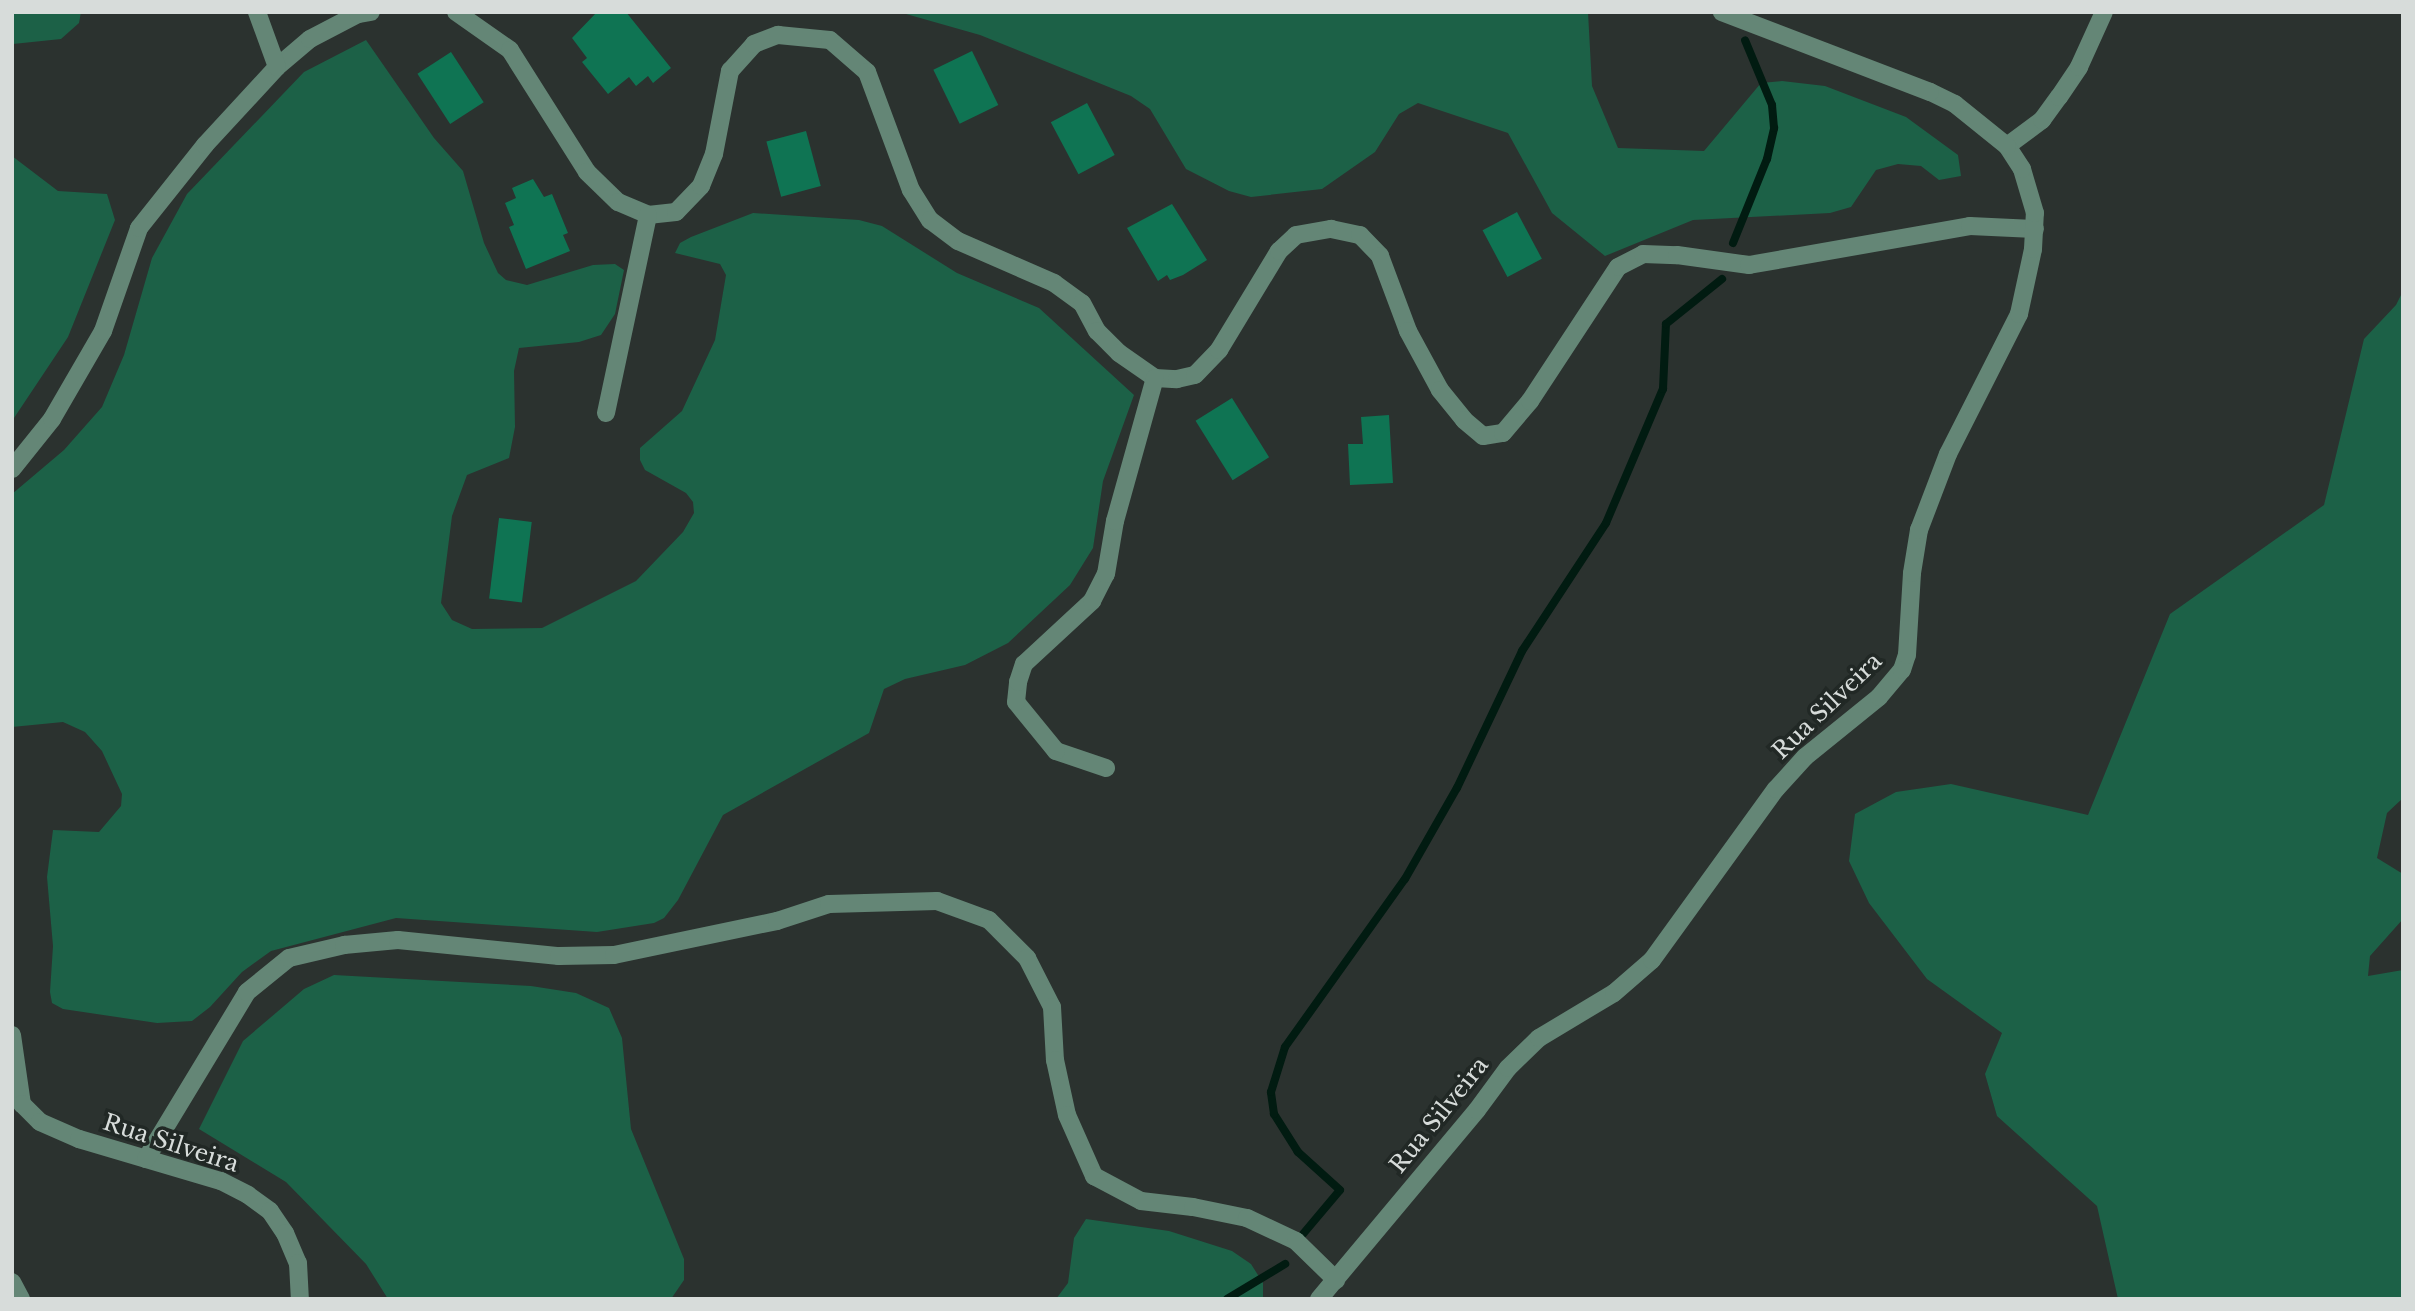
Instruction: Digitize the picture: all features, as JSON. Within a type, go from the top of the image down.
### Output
[{"type":"street","points":[[257,12],[276,66]]},
{"type":"street","points":[[12,469],[52,419],[103,331],[139,228],[198,154],[276,66],[310,39],[358,14],[370,12]]},
{"type":"street","points":[[456,12],[510,50],[587,172],[618,202],[648,215],[676,212],[701,186],[714,154],[730,71],[754,44],[778,35],[830,40],[867,72],[911,190],[930,220],[958,241],[1054,283],[1082,303],[1097,331],[1119,353],[1155,378],[1177,379],[1195,375],[1219,350],[1279,251],[1296,234],[1331,229],[1360,235],[1380,256],[1408,331],[1440,390],[1464,420],[1483,436],[1503,433],[1530,401],[1618,267],[1643,254],[1677,255],[1749,265],[1969,226],[2035,229]]},
{"type":"street","name":"Rua Silveira","points":[[1319,1299],[1477,1111],[1508,1068],[1539,1038],[1614,993],[1653,960],[1776,789],[1805,757],[1879,696],[1902,670],[1907,655],[1912,573],[1919,530],[1948,454],[2019,314],[2035,229],[2031,194],[2022,169],[2007,146],[1955,104],[1930,92],[1722,12]]},
{"type":"street","points":[[2007,146],[2042,120],[2059,97],[2079,66],[2104,12]]},
{"type":"street","points":[[606,413],[648,215]]},
{"type":"street","points":[[1106,768],[1056,751],[1016,702],[1018,682],[1024,664],[1092,601],[1106,574],[1115,521],[1155,378]]},
{"type":"street","points":[[146,1158],[247,992],[289,958],[344,945],[398,940],[559,956],[614,955],[777,921],[829,904],[937,901],[989,920],[1027,958],[1052,1007],[1055,1060],[1067,1115],[1094,1176],[1141,1201],[1194,1207],[1247,1218],[1296,1241],[1336,1280]]},
{"type":"street","points":[[12,1035],[17,1110]]},
{"type":"street","name":"Rua Silveira","points":[[17,1110],[79,1139],[221,1181],[271,1211],[285,1233],[298,1264],[300,1299]]},
{"type":"street","points":[[12,1282],[21,1299]]},
{"type":"green space","points":[[12,12],[81,12],[79,23],[61,39],[13,44]]},
{"type":"green space","points":[[899,12],[1588,12],[1592,86],[1618,148],[1704,151],[1761,83],[1782,81],[1825,86],[1906,117],[1958,155],[1961,176],[1939,180],[1921,166],[1898,164],[1876,170],[1851,207],[1830,213],[1693,220],[1605,256],[1552,213],[1508,133],[1418,103],[1399,114],[1375,152],[1322,189],[1251,197],[1229,191],[1186,169],[1150,109],[1131,96],[980,35]]},
{"type":"green space","points":[[366,40],[434,138],[463,171],[484,243],[498,273],[506,280],[527,285],[593,265],[615,264],[624,270],[615,314],[601,335],[579,342],[519,348],[514,371],[515,427],[509,458],[467,475],[452,516],[441,603],[452,620],[472,629],[542,628],[636,581],[683,532],[694,513],[693,502],[686,493],[645,470],[640,460],[640,448],[682,411],[715,340],[726,275],[720,264],[675,253],[680,243],[691,237],[753,213],[859,220],[882,226],[957,273],[1039,308],[1134,395],[1103,481],[1093,548],[1070,585],[1008,643],[965,665],[905,679],[884,689],[869,733],[723,815],[678,900],[664,918],[654,923],[597,932],[396,918],[271,951],[242,972],[210,1007],[192,1021],[157,1023],[63,1009],[52,1003],[50,992],[53,946],[47,877],[53,830],[99,832],[121,806],[122,794],[102,751],[85,732],[63,722],[12,727],[12,494],[64,450],[102,407],[124,355],[152,258],[187,194],[304,72]]},
{"type":"green space","points":[[12,156],[58,191],[107,194],[115,220],[68,337],[12,421]]},
{"type":"green space","points":[[2403,291],[2403,798],[2387,813],[2377,858],[2403,874],[2403,919],[2370,956],[2368,976],[2403,970],[2403,1299],[2118,1299],[2097,1206],[1997,1116],[1985,1074],[2002,1033],[1927,979],[1869,903],[1849,861],[1855,814],[1896,792],[1951,784],[2088,815],[2170,614],[2324,505],[2364,339],[2396,305]]},
{"type":"green space","points":[[334,975],[531,986],[576,993],[609,1008],[622,1038],[631,1129],[684,1259],[684,1280],[671,1299],[388,1299],[366,1264],[286,1182],[199,1129],[243,1041],[304,989]]},
{"type":"green space","points":[[1086,1219],[1169,1231],[1232,1251],[1251,1264],[1263,1283],[1263,1299],[1056,1299],[1068,1283],[1074,1238]]},
{"type":"building","points":[[597,12],[626,12],[671,68],[653,83],[648,76],[636,86],[629,77],[608,94],[582,62],[587,58],[572,38]]},
{"type":"building","points":[[972,51],[998,105],[960,124],[933,70]]},
{"type":"building","points":[[451,52],[484,102],[450,124],[417,74]]},
{"type":"building","points":[[1087,103],[1115,155],[1078,174],[1051,122]]},
{"type":"building","points":[[806,131],[821,186],[781,197],[766,142]]},
{"type":"building","points":[[533,179],[544,197],[552,194],[568,233],[563,235],[570,251],[526,269],[509,227],[514,225],[505,203],[516,198],[512,188]]},
{"type":"building","points":[[1172,204],[1207,260],[1183,275],[1170,280],[1167,275],[1158,281],[1127,228]]},
{"type":"building","points":[[1517,212],[1542,259],[1507,277],[1483,230]]},
{"type":"building","points":[[1232,398],[1269,457],[1233,480],[1196,421]]},
{"type":"building","points":[[1389,415],[1393,483],[1350,485],[1348,444],[1363,444],[1361,417]]},
{"type":"building","points":[[499,518],[532,522],[522,602],[489,598]]},
{"type":"waterway","points":[[1733,243],[1767,159],[1774,128],[1772,105],[1745,40]]},
{"type":"waterway","points":[[1303,1234],[1340,1190],[1298,1152],[1274,1114],[1271,1092],[1285,1047],[1405,879],[1457,788],[1522,651],[1606,523],[1663,389],[1666,324],[1722,279]]},
{"type":"waterway","points":[[1227,1299],[1285,1264]]}]
